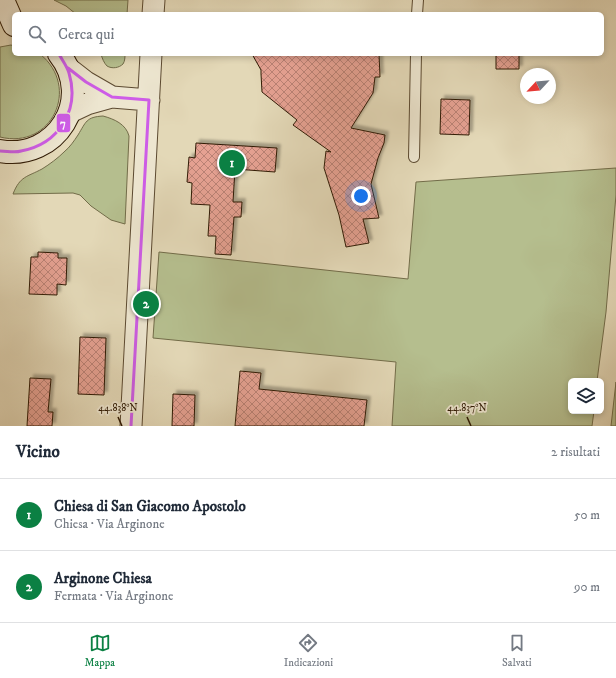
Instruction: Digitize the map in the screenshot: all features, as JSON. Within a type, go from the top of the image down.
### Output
[{"type":"main road","points":[[3,0],[12,20]]},
{"type":"main road","points":[[0,33],[12,32]]},
{"type":"main road","points":[[3,157],[42,145],[55,135],[62,127],[70,112],[73,99],[71,78],[63,61]]},
{"type":"street","points":[[154,0],[154,12]]},
{"type":"street","points":[[131,426],[151,56]]},
{"type":"street","points":[[63,61],[86,82],[112,97]]},
{"type":"street","points":[[70,112],[86,104],[112,97],[149,100]]},
{"type":"lane","points":[[417,12],[418,0]]},
{"type":"lane","points":[[414,157],[416,56]]},
{"type":"green space","points":[[54,0],[128,0],[127,12],[74,12]]},
{"type":"green space","points":[[12,45],[12,56],[42,56],[52,68],[58,83],[59,98],[55,113],[46,125],[34,134],[18,139],[0,137],[0,47]]},
{"type":"green space","points":[[102,56],[125,56],[123,64],[113,68],[107,66]]},
{"type":"green space","points":[[103,116],[115,120],[122,125],[129,136],[125,224],[111,220],[91,206],[80,195],[73,193],[13,194],[21,180],[57,159],[73,142],[87,121]]},
{"type":"green space","points":[[616,168],[616,195],[606,312],[597,378],[568,378],[568,414],[594,414],[592,426],[392,426],[396,362],[153,338],[159,252],[408,279],[416,182]]},
{"type":"green space","points":[[616,382],[616,426],[611,426]]},
{"type":"building","points":[[253,56],[379,56],[380,77],[375,77],[373,93],[351,128],[385,135],[384,143],[371,184],[379,218],[363,219],[369,243],[346,247],[339,215],[324,168],[326,151],[331,152],[293,125],[297,120],[262,92],[261,70]]},
{"type":"building","points":[[496,56],[519,56],[519,69],[496,69]]},
{"type":"building","points":[[441,99],[470,100],[469,135],[440,134]]},
{"type":"building","points":[[196,143],[277,148],[275,172],[235,169],[233,202],[242,202],[241,217],[234,217],[231,255],[215,254],[216,236],[208,236],[210,205],[191,204],[192,183],[187,182],[189,157],[195,158]]},
{"type":"building","points":[[38,252],[58,253],[58,258],[67,258],[66,285],[57,284],[57,295],[29,294],[31,257],[38,257]]},
{"type":"building","points":[[80,337],[106,338],[104,395],[78,394]]},
{"type":"building","points":[[240,371],[261,373],[259,389],[367,400],[364,426],[235,426]]},
{"type":"building","points":[[30,378],[51,379],[48,412],[53,412],[52,426],[27,426]]},
{"type":"building","points":[[173,394],[195,395],[194,426],[172,426]]},
{"type":"transit line","name":"7","points":[[0,151],[19,152],[34,147],[46,141],[56,133],[63,123],[69,112],[72,87],[68,70],[60,56]]},
{"type":"transit line","name":"7","points":[[68,68],[86,82],[112,97],[149,100]]},
{"type":"transit line","name":"7","points":[[131,426],[149,100]]},
{"type":"place","name":"Chiesa di San Giacomo Apostolo","points":[[232,163]]},
{"type":"place","name":"Arginone Chiesa","points":[[146,304]]}]
